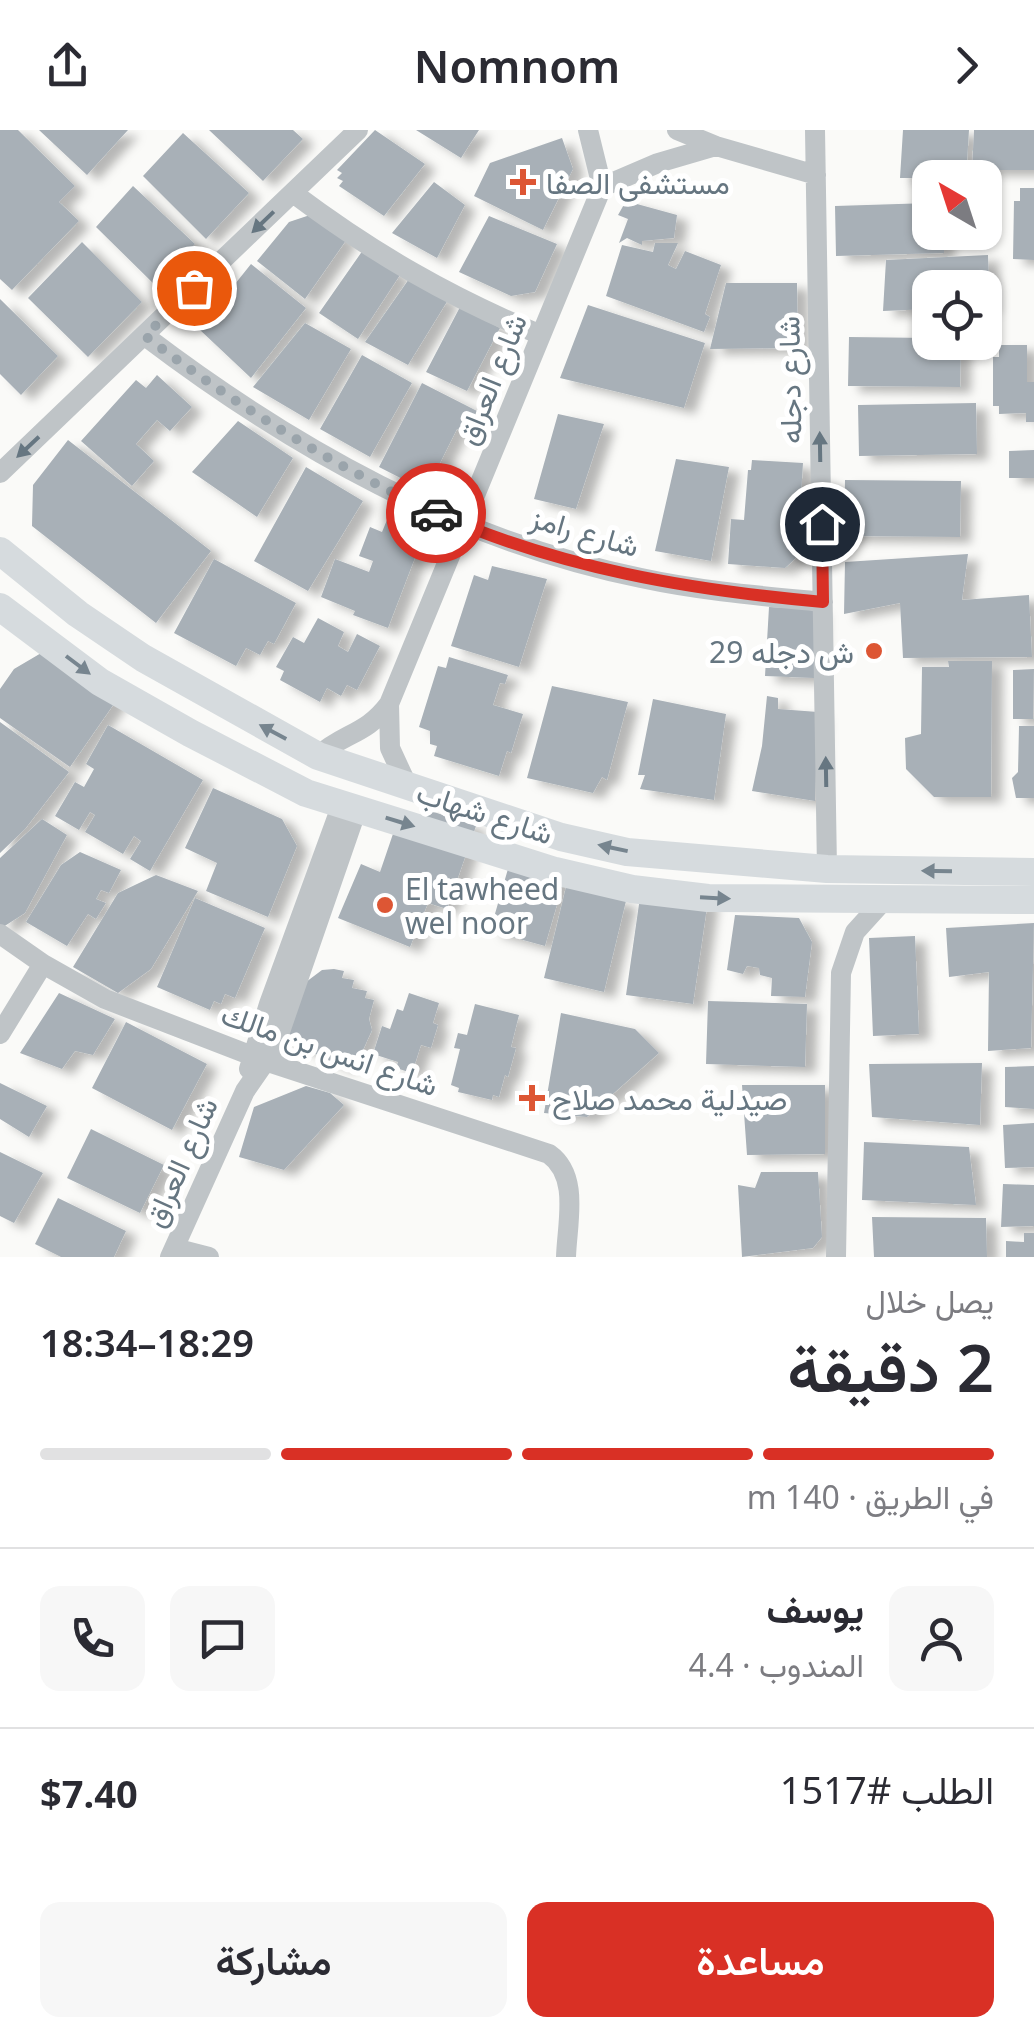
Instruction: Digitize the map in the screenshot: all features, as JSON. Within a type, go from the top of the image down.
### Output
[{"type":"street","points":[[0,473],[358,130]]},
{"type":"street","points":[[588,130],[602,187],[658,163],[716,146]]},
{"type":"street","points":[[677,130],[816,176]]},
{"type":"street","name":"شارع دجله","points":[[816,130],[827,870]]},
{"type":"street","name":"شارع العراق","points":[[408,787],[390,748],[389,704],[602,187]]},
{"type":"street","points":[[293,193],[350,236],[411,274],[475,308],[541,336]]},
{"type":"street","name":"شارع رامز","points":[[145,336],[298,441],[395,495],[463,525],[550,555],[640,578],[731,594],[823,602]]},
{"type":"street","name":"شارع شهاب","points":[[0,551],[78,614],[143,658],[318,756],[561,837],[627,852],[827,870],[1034,872]]},
{"type":"street","name":"شارع شهاب","points":[[0,606],[100,682],[190,734],[306,793],[554,871],[632,889],[708,898],[1034,900]]},
{"type":"street","name":"شارع العراق","points":[[318,756],[329,746],[366,729],[389,704]]},
{"type":"street","name":"شارع العراق","points":[[172,1252],[259,1059],[350,806]]},
{"type":"street","points":[[836,1257],[841,973],[855,932],[884,900]]},
{"type":"street","name":"شارع انس بن مالك","points":[[0,934],[105,999],[259,1059],[550,1154],[561,1162],[569,1178],[566,1257]]},
{"type":"street","points":[[0,1034],[43,964]]},
{"type":"street","points":[[172,1252],[208,1257]]},
{"type":"building","points":[[0,130],[18,130],[75,186],[59,202],[79,221],[12,290],[0,279]]},
{"type":"building","points":[[39,130],[128,130],[87,175]]},
{"type":"building","points":[[209,130],[293,130],[303,139],[263,181]]},
{"type":"building","points":[[375,130],[425,164],[384,216],[339,186],[343,181],[337,178],[342,173],[337,170]]},
{"type":"building","points":[[416,130],[479,130],[461,158]]},
{"type":"building","points":[[903,130],[969,130],[967,160],[912,160],[912,178],[900,178]]},
{"type":"building","points":[[974,130],[1034,130],[1034,170],[1002,170],[1002,160],[972,160]]},
{"type":"building","points":[[183,133],[249,193],[206,239],[143,176]]},
{"type":"building","name":"مستشفى الصفا","points":[[562,138],[573,169],[543,230],[474,196],[490,163]]},
{"type":"building","points":[[434,182],[465,205],[437,258],[392,233]]},
{"type":"building","points":[[133,186],[195,244],[156,286],[96,227]]},
{"type":"building","points":[[1020,188],[1034,188],[1034,260],[1013,259],[1014,201],[1020,201]]},
{"type":"building","points":[[626,201],[677,215],[674,238],[642,241],[642,245],[627,238],[619,243],[628,219],[618,215]]},
{"type":"building","points":[[912,204],[912,250],[944,253],[836,256],[835,206]]},
{"type":"building","points":[[310,215],[347,239],[305,299],[257,261],[289,222]]},
{"type":"building","points":[[489,216],[557,244],[535,292],[511,296],[459,272]]},
{"type":"building","points":[[82,242],[142,302],[88,357],[28,298]]},
{"type":"building","points":[[655,243],[678,243],[668,265],[676,269],[685,251],[721,265],[705,314],[710,317],[704,332],[606,296],[622,245],[653,252]]},
{"type":"building","points":[[363,250],[400,275],[358,339],[319,313]]},
{"type":"building","points":[[988,255],[989,270],[912,270],[912,310],[883,311],[886,260]]},
{"type":"building","points":[[251,264],[306,308],[251,378],[199,329]]},
{"type":"building","points":[[409,279],[448,300],[408,365],[365,342]]},
{"type":"building","points":[[726,283],[797,283],[798,348],[710,349]]},
{"type":"building","points":[[0,299],[58,356],[21,395],[0,374]]},
{"type":"building","points":[[588,305],[705,343],[684,408],[560,378]]},
{"type":"building","points":[[460,307],[500,328],[467,391],[426,372]]},
{"type":"building","points":[[305,323],[351,349],[309,420],[253,387]]},
{"type":"building","points":[[849,337],[912,338],[912,360],[961,360],[960,387],[848,386]]},
{"type":"building","points":[[1002,345],[1027,345],[1027,382],[1034,382],[1034,422],[1026,422],[1026,413],[999,414],[999,406],[993,406],[993,360],[1002,360]]},
{"type":"building","points":[[362,355],[412,383],[370,457],[320,429]]},
{"type":"building","points":[[157,375],[192,407],[170,431],[157,420],[136,444],[154,461],[132,486],[81,441],[136,380],[146,388]]},
{"type":"building","points":[[422,383],[477,411],[465,433],[457,429],[426,491],[379,467]]},
{"type":"building","points":[[976,403],[977,454],[859,456],[858,405]]},
{"type":"building","points":[[558,414],[604,424],[576,509],[534,499]]},
{"type":"building","points":[[238,421],[293,458],[257,517],[192,472]]},
{"type":"building","points":[[68,440],[211,551],[156,623],[32,526],[33,485]]},
{"type":"building","points":[[1034,450],[1034,478],[1009,478],[1009,451]]},
{"type":"building","points":[[676,459],[729,467],[711,561],[655,551]]},
{"type":"building","points":[[752,460],[803,463],[797,557],[785,568],[728,564],[731,519],[744,520]]},
{"type":"building","points":[[306,467],[363,501],[308,591],[254,561]]},
{"type":"building","points":[[845,480],[961,481],[960,537],[844,536]]},
{"type":"building","points":[[387,520],[407,527],[402,539],[414,543],[411,552],[416,555],[388,628],[321,597],[335,559],[369,572],[373,561],[359,556],[370,527],[382,532]]},
{"type":"building","points":[[968,554],[962,600],[1029,595],[1032,657],[903,658],[900,603],[844,614],[845,562]]},
{"type":"building","points":[[214,559],[296,603],[274,644],[268,641],[260,655],[246,648],[236,666],[174,633]]},
{"type":"building","points":[[492,566],[547,579],[519,667],[451,646],[474,575],[488,580]]},
{"type":"building","points":[[769,607],[818,609],[814,678],[765,676]]},
{"type":"building","points":[[318,618],[344,632],[338,646],[348,652],[357,634],[380,646],[357,690],[347,685],[341,696],[327,688],[320,702],[280,680],[284,671],[276,667],[293,637],[304,643]]},
{"type":"building","points":[[48,649],[118,698],[70,767],[0,718],[0,689],[14,669]]},
{"type":"building","points":[[449,657],[508,675],[505,684],[500,683],[493,705],[523,714],[499,776],[434,756],[437,746],[430,744],[430,731],[419,727],[438,666],[446,668]]},
{"type":"building","points":[[948,661],[992,661],[991,797],[934,797],[906,769],[905,738],[921,734],[922,667],[949,667]]},
{"type":"building","points":[[1034,669],[1033,719],[1013,719],[1013,670]]},
{"type":"building","points":[[552,686],[628,702],[607,780],[602,777],[593,793],[527,778]]},
{"type":"building","points":[[767,696],[778,698],[778,709],[818,712],[815,801],[752,791]]},
{"type":"building","points":[[653,699],[726,714],[714,800],[640,789],[645,775],[638,775]]},
{"type":"building","points":[[0,722],[69,772],[25,829],[0,853]]},
{"type":"building","points":[[108,725],[203,780],[150,871],[130,859],[141,841],[134,836],[123,854],[85,832],[95,815],[90,812],[79,830],[55,816],[75,782],[84,787],[94,769],[86,764]]},
{"type":"building","points":[[1019,726],[1034,726],[1034,798],[1016,798],[1012,778],[1018,772]]},
{"type":"building","points":[[213,788],[282,819],[297,846],[268,917],[206,891],[217,863],[185,848]]},
{"type":"building","points":[[431,811],[476,826],[447,909],[428,903],[410,947],[338,918],[361,864],[380,872],[395,828]]},
{"type":"building","points":[[42,819],[67,835],[25,913],[0,929],[0,858]]},
{"type":"building","points":[[80,852],[121,870],[109,893],[101,890],[96,899],[106,903],[96,919],[88,914],[67,946],[26,922],[61,865]]},
{"type":"building","points":[[510,862],[565,877],[545,946],[490,931]]},
{"type":"building","points":[[156,875],[198,891],[151,969],[118,993],[73,967],[118,893]]},
{"type":"building","points":[[566,887],[626,901],[604,992],[544,978]]},
{"type":"building","points":[[641,890],[708,900],[693,1004],[626,995]]},
{"type":"building","points":[[195,898],[265,928],[235,998],[225,994],[221,1004],[214,1001],[210,1010],[157,987]]},
{"type":"building","points":[[735,915],[799,918],[812,942],[805,997],[771,996],[772,978],[760,975],[759,968],[747,966],[743,974],[727,970]]},
{"type":"building","points":[[1034,923],[1031,1048],[988,1051],[989,972],[949,977],[946,928]]},
{"type":"building","points":[[915,936],[919,1034],[873,1036],[869,938]]},
{"type":"building","points":[[322,970],[344,971],[342,978],[354,980],[352,988],[367,991],[365,998],[374,1000],[369,1019],[372,1030],[363,1050],[344,1067],[281,1038],[306,982]]},
{"type":"building","points":[[59,993],[115,1019],[93,1055],[75,1051],[62,1069],[20,1053]]},
{"type":"building","points":[[409,993],[439,1003],[431,1048],[421,1045],[412,1073],[396,1068],[398,1062],[373,1054],[382,1026],[390,1029],[397,1009],[403,1011]]},
{"type":"building","points":[[708,1001],[807,1004],[805,1067],[706,1064]]},
{"type":"building","points":[[475,1004],[519,1015],[508,1077],[505,1075],[499,1097],[493,1095],[492,1100],[458,1092],[459,1088],[451,1085],[460,1049],[454,1048],[458,1033],[467,1035]]},
{"type":"building","points":[[561,1013],[635,1029],[659,1053],[587,1117],[544,1113]]},
{"type":"building","points":[[126,1022],[207,1064],[172,1130],[92,1088]]},
{"type":"building","points":[[982,1063],[980,1125],[872,1117],[869,1064]]},
{"type":"building","points":[[1034,1066],[1034,1109],[1005,1107],[1005,1067]]},
{"type":"building","points":[[0,1083],[47,1106],[29,1137],[0,1119]]},
{"type":"building","points":[[742,1085],[825,1085],[825,1154],[747,1155]]},
{"type":"building","points":[[306,1086],[330,1093],[344,1105],[284,1170],[239,1157],[254,1107]]},
{"type":"building","points":[[1034,1123],[1034,1167],[1005,1168],[1003,1125]]},
{"type":"building","points":[[91,1129],[164,1165],[140,1213],[67,1178]]},
{"type":"building","points":[[864,1142],[969,1147],[976,1205],[862,1200]]},
{"type":"building","points":[[0,1152],[43,1173],[14,1223],[0,1216]]},
{"type":"building","points":[[761,1172],[818,1172],[822,1237],[813,1248],[742,1257],[738,1185],[755,1188]]},
{"type":"building","points":[[1003,1184],[1034,1185],[1034,1226],[1001,1227]]},
{"type":"building","points":[[58,1198],[126,1231],[114,1257],[61,1257],[35,1244]]},
{"type":"building","points":[[872,1217],[986,1218],[987,1257],[874,1257]]},
{"type":"building","points":[[1024,1233],[1034,1233],[1034,1257],[1006,1257],[1006,1241],[1024,1242]]},
{"type":"way so far","points":[[194,288],[145,336],[266,422],[395,495],[436,513]]},
{"type":"place","name":"مستشفى الصفا","points":[[523,182]]},
{"type":"place","name":"29 ش دجله","points":[[874,651]]},
{"type":"place","name":"El tawheed wel noor","points":[[385,905]]},
{"type":"place","name":"صيدلية محمد صلاح","points":[[532,1098]]},
{"type":"route","points":[[436,513],[550,555],[640,578],[731,594],[823,602],[822,524]]}]
